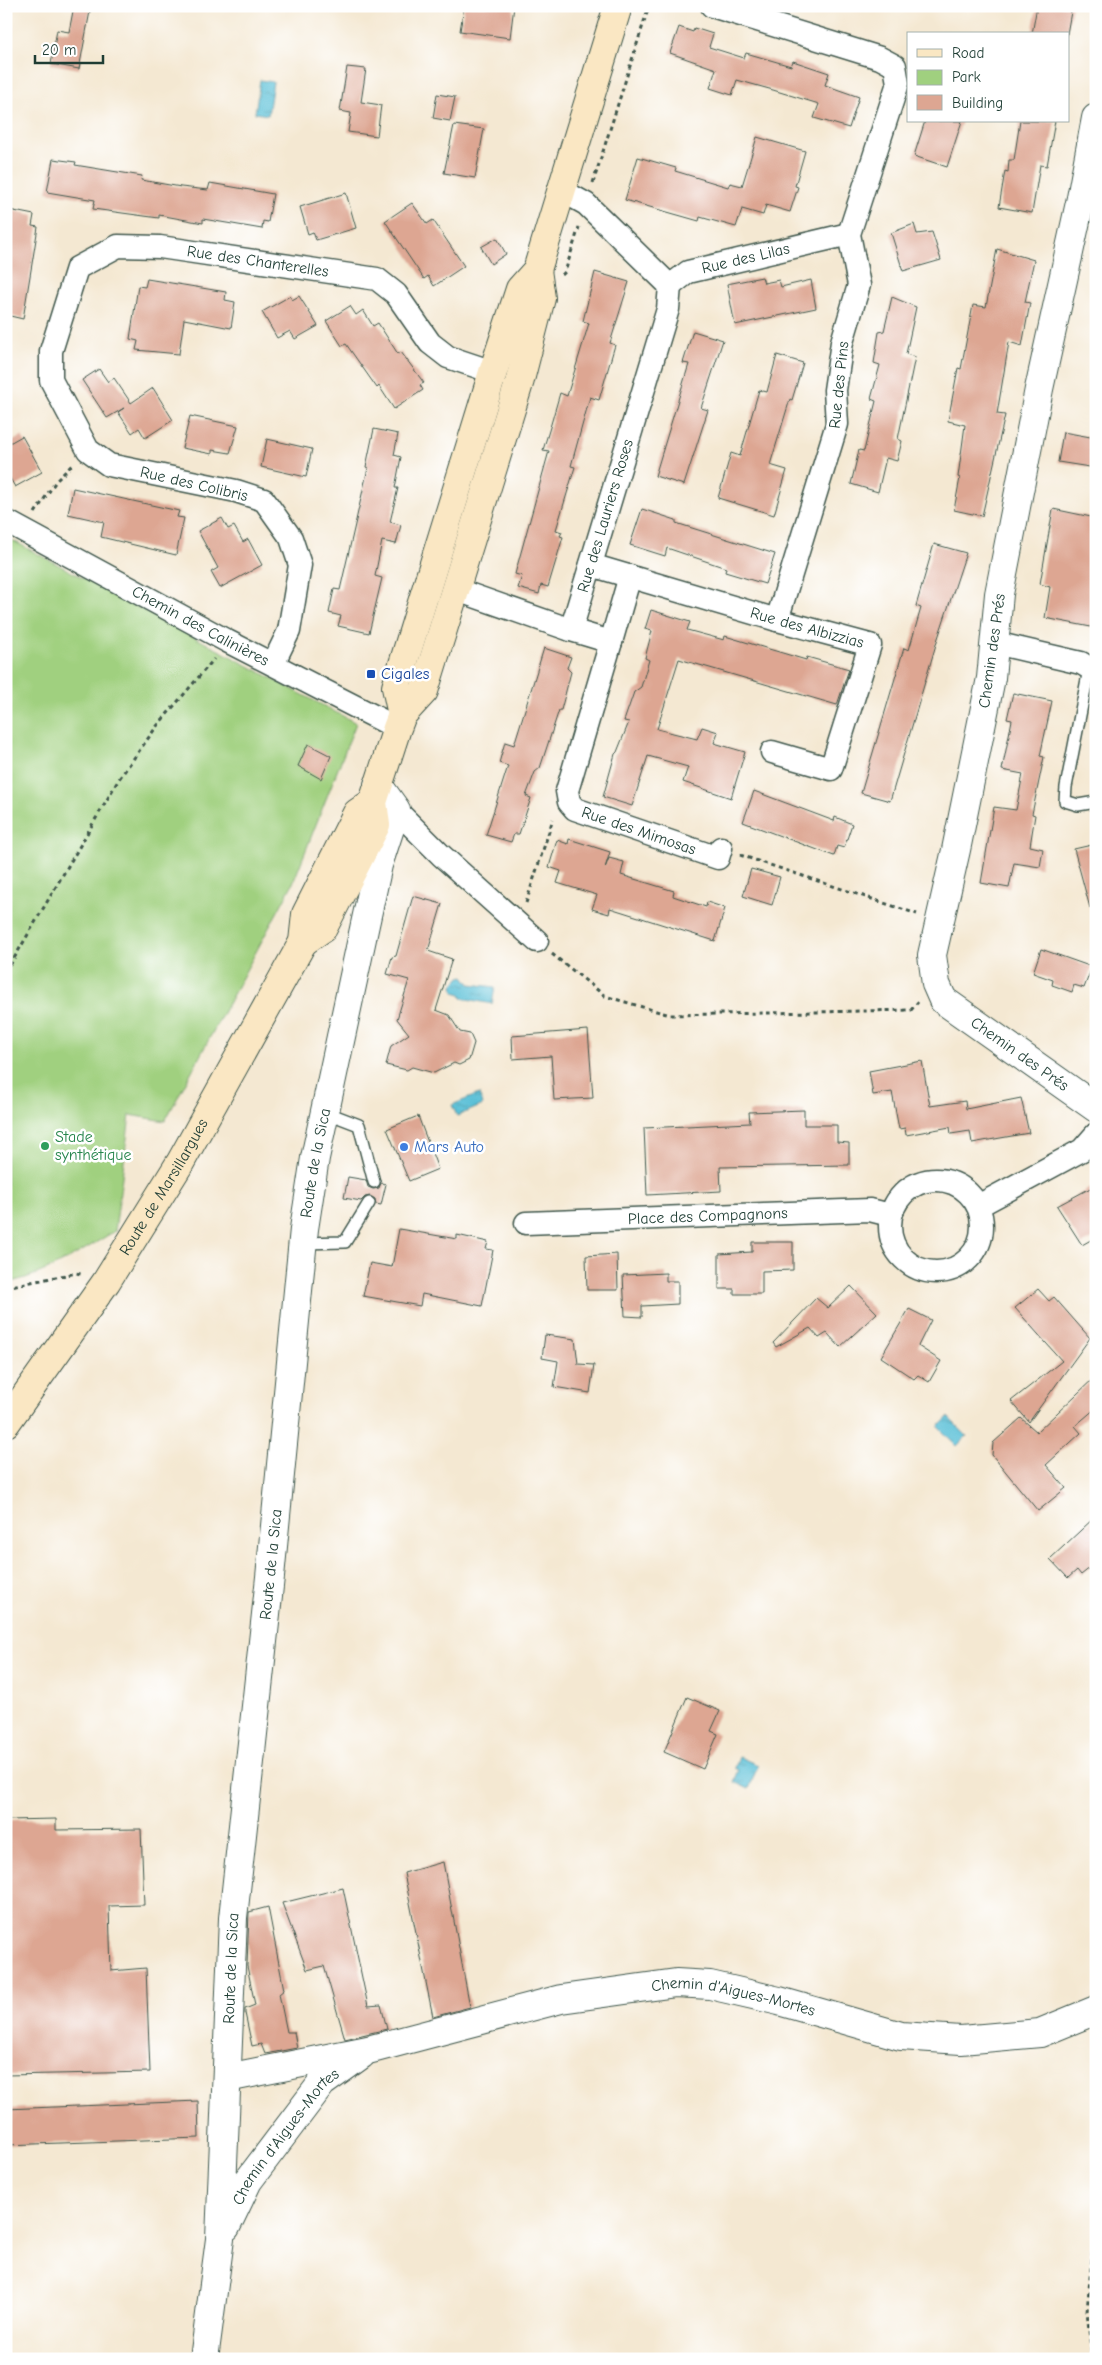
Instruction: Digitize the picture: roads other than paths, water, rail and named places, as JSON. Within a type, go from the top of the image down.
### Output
[{"type":"main road","points":[[399,722],[424,691],[456,590],[520,380],[541,298],[537,270],[618,6]]},
{"type":"main road","points":[[399,722],[396,687],[520,289],[537,270]]},
{"type":"main road","points":[[493,372],[520,380]]},
{"type":"main road","points":[[430,576],[456,590]]},
{"type":"main road","name":"Route de Marsillargues","points":[[6,1423],[106,1282],[180,1163],[303,942],[323,928],[376,825],[399,722]]},
{"type":"street","points":[[712,6],[880,58],[895,66],[898,84],[848,234]]},
{"type":"street","name":"Chemin des Prés","points":[[1096,118],[1088,200],[1039,389],[999,594],[991,678],[956,850],[932,955],[936,984],[943,1000],[1096,1108]]},
{"type":"street","points":[[561,190],[586,204],[670,286]]},
{"type":"street","name":"Rue des Lilas","points":[[670,286],[688,272],[848,234]]},
{"type":"street","name":"Rue des Pins","points":[[777,620],[837,424],[835,390],[842,342],[859,285],[848,234]]},
{"type":"street","name":"Rue des Chanterelles","points":[[51,351],[77,268],[118,246],[160,247],[377,279],[396,294],[430,342],[448,358],[493,372]]},
{"type":"street","name":"Rue des Lauriers Roses","points":[[571,630],[668,309],[670,286]]},
{"type":"street","name":"Rue des Colibris","points":[[51,351],[51,380],[88,450],[109,465],[236,491],[264,500],[291,538],[300,565],[289,631],[273,664]]},
{"type":"street","name":"Chemin des Calinières","points":[[15,526],[273,664],[399,722]]},
{"type":"street","name":"Rue des Albizzias","points":[[591,565],[777,620],[870,645],[831,769],[772,752]]},
{"type":"street","name":"Rue des Mimosas","points":[[630,576],[567,791],[569,802],[575,809],[718,858],[721,848]]},
{"type":"street","points":[[456,590],[611,642]]},
{"type":"street","points":[[995,643],[1081,663],[1092,670]]},
{"type":"street","points":[[382,799],[537,941]]},
{"type":"street","name":"Route de la Sica","points":[[204,2359],[220,2239],[233,1918],[270,1577],[302,1243],[315,1158],[378,865],[382,799]]},
{"type":"street","points":[[978,1206],[1082,1150],[1096,1134]]},
{"type":"street","points":[[939,1179],[955,1183],[968,1192],[978,1206],[982,1219],[982,1233],[976,1249],[966,1262],[952,1270],[935,1273],[919,1270],[904,1261],[894,1248],[889,1232],[890,1216],[896,1200],[908,1188],[922,1181],[939,1179]]},
{"type":"street","name":"Place des Compagnons","points":[[526,1223],[870,1210],[890,1216]]},
{"type":"street","name":"Chemin d'Aigues-Mortes","points":[[227,2078],[368,2050],[561,2000],[676,1983],[710,1985],[779,2001],[901,2036],[961,2040],[1040,2033],[1096,2010]]},
{"type":"street","name":"Chemin d'Aigues-Mortes","points":[[220,2239],[248,2181],[322,2083],[368,2050]]},
{"type":"lane","points":[[1092,670],[1066,787],[1065,800],[1078,805],[1096,802]]},
{"type":"lane","points":[[325,1112],[359,1125],[374,1182]]},
{"type":"lane","points":[[302,1243],[345,1242],[369,1202]]},
{"type":"water","points":[[260,80],[273,82],[268,115],[255,113]]},
{"type":"water","points":[[464,976],[470,984],[495,987],[492,1004],[462,998],[461,994],[454,992],[453,985],[460,977]]},
{"type":"water","points":[[479,1094],[483,1105],[457,1116],[452,1105]]},
{"type":"water","points":[[948,1417],[967,1436],[957,1446],[938,1427]]},
{"type":"water","points":[[739,1757],[758,1765],[749,1789],[734,1782],[739,1770],[735,1768]]},
{"type":"place","name":"Cigales","points":[[371,674]]},
{"type":"place","name":"Stade synthétique","points":[[45,1146]]},
{"type":"place","name":"Mars Auto","points":[[404,1147]]}]
